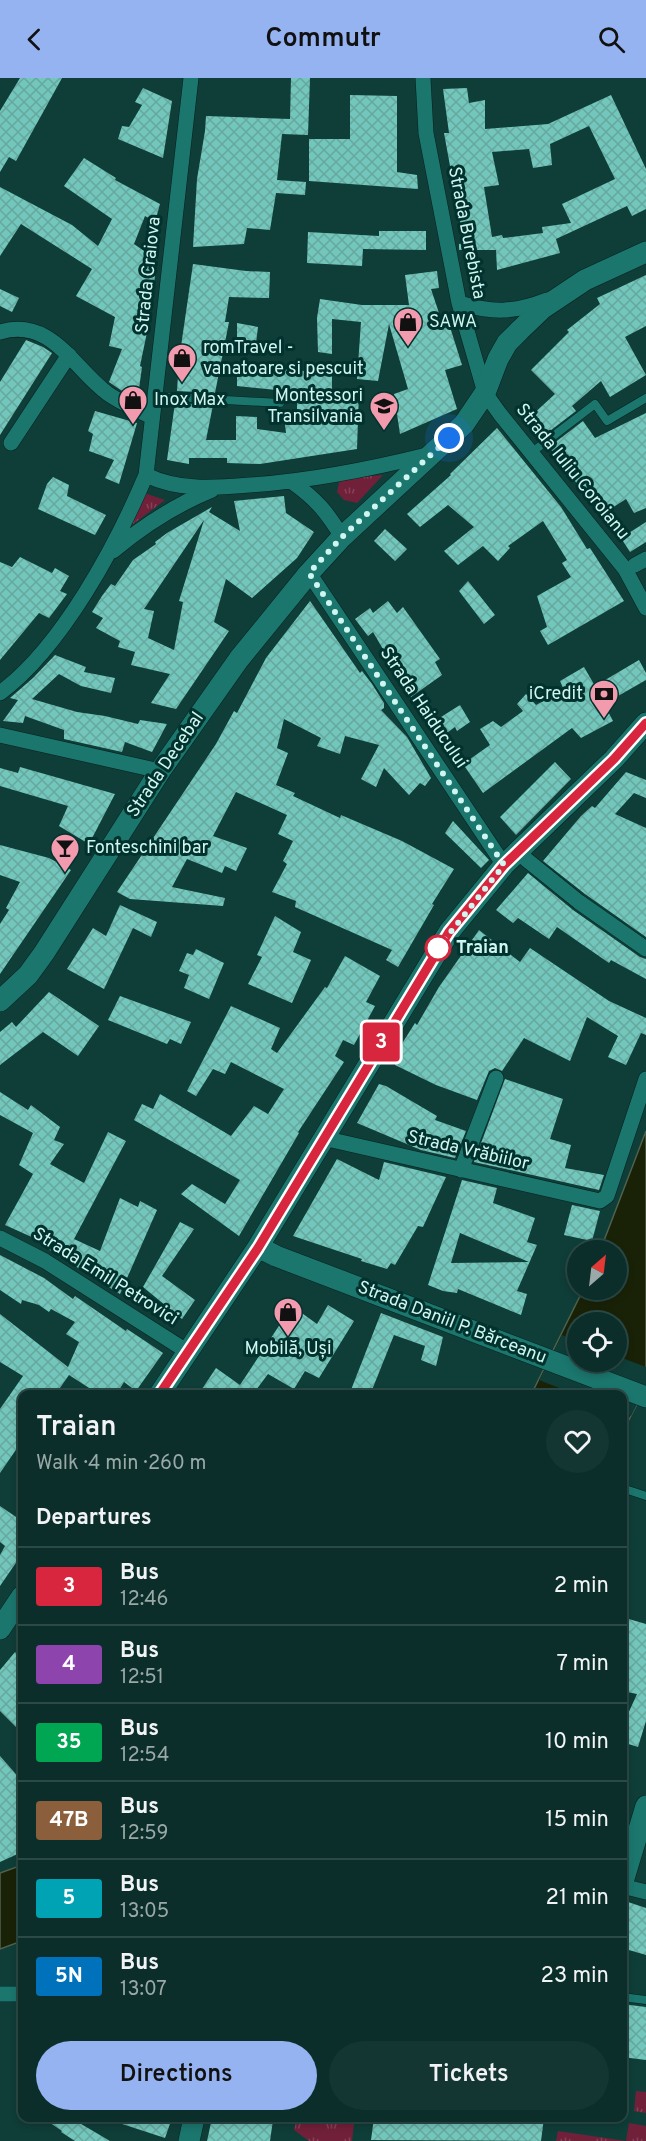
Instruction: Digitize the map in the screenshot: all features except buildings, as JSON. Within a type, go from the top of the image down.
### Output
[{"type":"main road","name":"Strada Decebal","points":[[0,1001],[28,975],[44,953],[160,771],[239,658],[342,537],[464,424],[485,393],[507,343],[543,308],[602,272],[646,252]]},
{"type":"main road","points":[[162,1390],[258,1248],[438,948],[511,858],[614,759],[646,723]]},
{"type":"main road","name":"Strada Daniil P. Bărceanu","points":[[258,1248],[644,1396]]},
{"type":"main road","points":[[0,1629],[18,1602]]},
{"type":"main road","points":[[627,1869],[646,1806]]},
{"type":"main road","points":[[189,2141],[193,2122]]},
{"type":"street","name":"Strada Craiova","points":[[106,558],[146,476],[191,78]]},
{"type":"street","name":"Strada Burebista","points":[[423,78],[426,133],[459,303],[485,393]]},
{"type":"street","name":"Strada Decebal","points":[[459,303],[490,311],[508,311],[534,305],[569,291]]},
{"type":"street","points":[[0,332],[14,328],[38,334],[60,345],[106,392],[152,417]]},
{"type":"street","points":[[11,443],[69,355]]},
{"type":"street","name":"Strada Iuliu Coroianu","points":[[485,393],[625,569],[646,608]]},
{"type":"street","points":[[146,476],[179,487],[217,488],[292,482],[381,466],[434,453]]},
{"type":"street","points":[[292,482],[310,494],[323,507],[342,537]]},
{"type":"street","points":[[0,693],[19,678],[60,629],[106,558],[160,516],[188,500],[217,488]]},
{"type":"street","name":"Strada Haiducului","points":[[309,573],[511,858],[646,949]]},
{"type":"street","points":[[0,735],[160,771]]},
{"type":"street","points":[[461,1170],[496,1078]]},
{"type":"street","name":"Strada Vrăbiilor","points":[[324,1138],[600,1201],[608,1196],[646,1079]]},
{"type":"street","name":"Strada Emil Petrovici","points":[[0,1238],[45,1261],[188,1352]]},
{"type":"street","points":[[627,1887],[646,1893]]},
{"type":"street","points":[[0,1994],[18,1994]]},
{"type":"lane","points":[[155,396],[280,403]]},
{"type":"lane","points":[[531,453],[595,404],[607,421],[646,398]]},
{"type":"lane","points":[[627,1490],[646,1496]]},
{"type":"lane","points":[[627,1998],[646,2000]]},
{"type":"green space","points":[[383,475],[357,503],[344,500],[337,492],[340,479]]},
{"type":"green space","points":[[144,493],[165,500],[132,525]]},
{"type":"green space","points":[[636,2091],[646,2092],[646,2113],[634,2111]]},
{"type":"green space","points":[[296,2122],[354,2123],[352,2141],[309,2141],[294,2130]]},
{"type":"green space","points":[[629,2123],[646,2126],[646,2141],[626,2141]]},
{"type":"green space","points":[[558,2131],[626,2141],[556,2141]]},
{"type":"shaded area","points":[[646,1131],[646,1387],[627,1423],[627,1390],[533,1390],[567,1322],[567,1372],[627,1372],[627,1312],[572,1312],[578,1300],[627,1300],[627,1240],[604,1240]]},
{"type":"shaded area","points":[[18,1866],[18,1942],[0,1949],[0,1873]]},
{"type":"pier","points":[[562,1335],[567,1337],[567,1372],[627,1372],[627,1360],[646,1367],[646,1387],[631,1416],[627,1414],[627,1390],[564,1390],[539,1380]]},
{"type":"bus line","name":"3","points":[[162,1390],[258,1248],[449,932],[504,865],[614,759],[646,723]]},
{"type":"place","name":"SAWA","points":[[408,348]]},
{"type":"place","name":"romTravel - vanatoare si pescuit","points":[[182,384]]},
{"type":"place","name":"Inox Max","points":[[133,426]]},
{"type":"place","name":"Montessori Transilvania","points":[[384,432]]},
{"type":"place","name":"iCredit","points":[[604,720]]},
{"type":"place","name":"Fonteschini bar","points":[[65,874]]},
{"type":"place","name":"Traian","points":[[438,948]]},
{"type":"place","name":"Mobilă, Uși","points":[[288,1338]]},
{"type":"route","points":[[438,948],[504,865],[309,573],[342,537],[449,438]]}]
